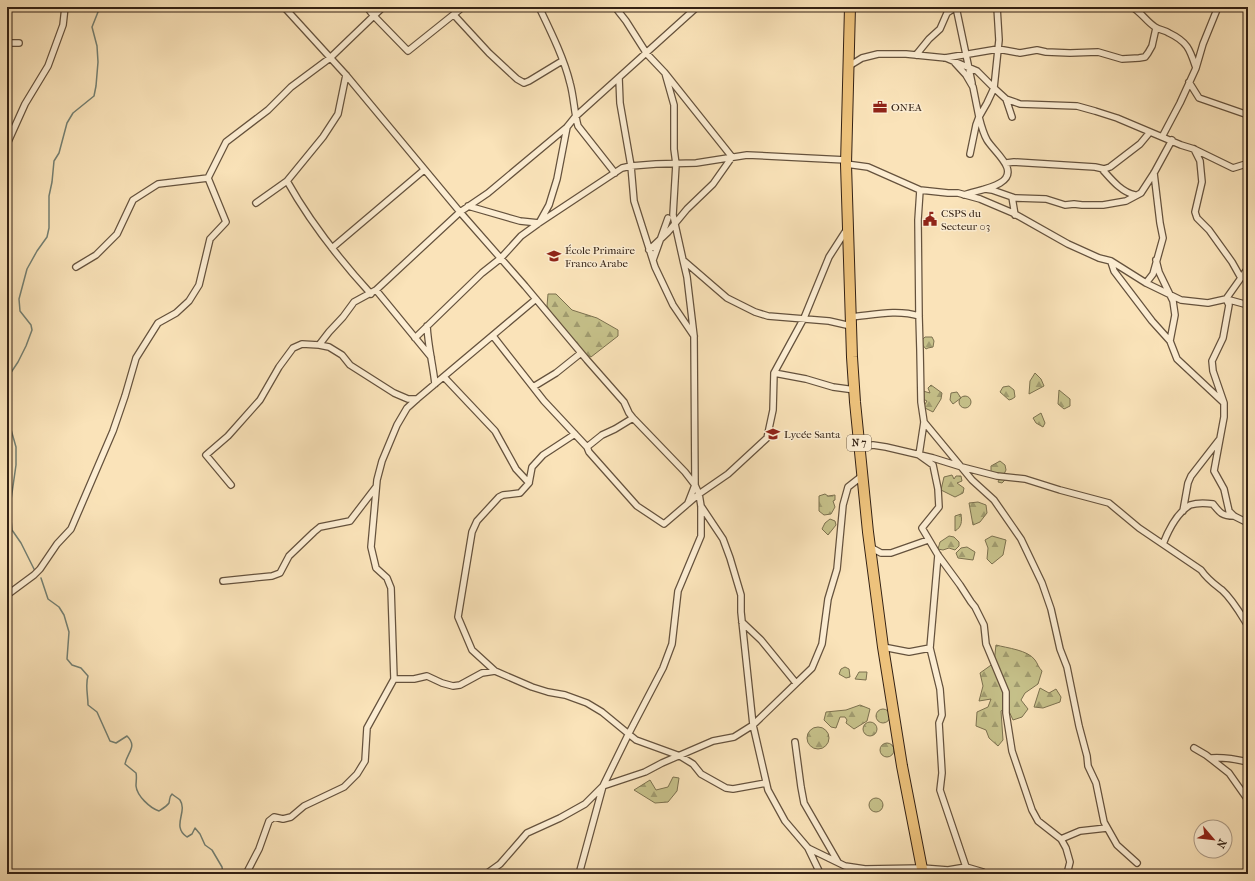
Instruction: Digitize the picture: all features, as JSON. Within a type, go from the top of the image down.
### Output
[{"type":"highway","name":"N 7","points":[[850,7],[846,162],[851,322],[862,476],[883,647],[902,766],[922,871]]},
{"type":"street","points":[[7,144],[25,104],[48,66],[63,25],[65,7]]},
{"type":"street","points":[[284,7],[346,74],[424,170],[624,402],[633,418],[685,472],[699,494],[701,536],[678,591],[672,644],[663,668],[603,786],[579,874]]},
{"type":"street","points":[[367,7],[408,51],[463,7]]},
{"type":"street","points":[[7,595],[40,569],[57,544],[71,529],[113,431],[136,358],[158,323],[176,312],[189,301],[199,285],[210,239],[226,222],[208,178],[226,142],[268,110],[290,87],[330,58],[383,7]]},
{"type":"street","points":[[539,7],[570,83],[578,126],[615,173]]},
{"type":"street","points":[[615,7],[626,21],[647,54],[732,157]]},
{"type":"street","points":[[319,345],[354,302],[376,290],[460,212],[488,193],[567,126],[697,7]]},
{"type":"street","points":[[916,55],[926,42],[940,29],[947,14],[956,7],[982,131],[987,140],[1006,163],[1008,170],[1006,178],[1000,183],[964,195]]},
{"type":"street","points":[[970,154],[976,125],[994,88],[999,40],[997,7]]},
{"type":"street","points":[[1132,7],[1156,28],[1182,40],[1190,50],[1196,68]]},
{"type":"street","points":[[1162,137],[1190,82],[1218,7]]},
{"type":"street","points":[[454,15],[489,53],[517,79],[524,83],[562,61]]},
{"type":"street","points":[[942,58],[998,49],[1020,53],[1037,50],[1070,53],[1098,52],[1122,58],[1140,58],[1145,57],[1148,53],[1154,39],[1156,28]]},
{"type":"street","points":[[7,42],[19,43]]},
{"type":"street","points":[[987,50],[997,57]]},
{"type":"street","points":[[849,66],[862,58],[878,54],[906,54],[942,58],[953,61],[977,72],[994,88],[1006,100],[1012,117]]},
{"type":"street","points":[[953,61],[966,75],[973,87]]},
{"type":"street","points":[[664,73],[674,105],[674,149],[676,164],[673,215],[687,277],[694,336],[695,486],[687,505]]},
{"type":"street","points":[[256,202],[287,181],[323,137],[338,114],[346,74]]},
{"type":"street","points":[[619,78],[620,103],[631,166],[634,200],[649,250],[673,306],[694,336]]},
{"type":"street","points":[[1190,82],[1199,98],[1248,115]]},
{"type":"street","points":[[1006,100],[1020,104],[1077,106],[1094,110],[1172,140],[1180,145],[1194,149],[1233,168],[1247,164]]},
{"type":"street","points":[[540,223],[550,205],[557,179],[567,126]]},
{"type":"street","points":[[1006,163],[1014,162],[1095,167],[1102,169],[1110,167],[1125,156],[1140,144],[1150,132]]},
{"type":"street","points":[[985,188],[1012,197],[1046,199],[1065,205],[1103,205],[1126,201],[1141,192],[1172,140]]},
{"type":"street","points":[[1194,149],[1200,161],[1202,182],[1195,212],[1197,218],[1209,230],[1232,262],[1241,278]]},
{"type":"street","points":[[415,338],[482,273],[501,258],[521,236],[622,168],[656,164],[696,163],[747,155],[846,162],[868,167],[920,190],[958,193],[980,200],[1015,215],[1068,244],[1100,258],[1111,261],[1146,283],[1181,300],[1208,303],[1226,299],[1248,305]]},
{"type":"street","points":[[649,250],[675,225],[687,209],[713,184],[732,157]]},
{"type":"street","points":[[1102,169],[1124,191],[1135,195]]},
{"type":"street","points":[[332,248],[424,170]]},
{"type":"street","points":[[1146,283],[1153,274],[1163,238],[1154,172]]},
{"type":"street","points":[[76,267],[96,256],[117,234],[133,200],[158,184],[208,178]]},
{"type":"street","points":[[287,181],[312,221],[347,268],[370,294]]},
{"type":"street","points":[[919,455],[924,422],[921,402],[919,316],[918,220],[920,190]]},
{"type":"street","points":[[1012,197],[1015,215]]},
{"type":"street","points":[[468,206],[520,221],[540,223]]},
{"type":"street","points":[[653,260],[668,218]]},
{"type":"street","points":[[493,336],[544,401],[587,447],[589,452],[637,506],[664,524],[699,494],[728,474],[767,438],[773,410],[774,373],[804,318],[829,257],[848,227]]},
{"type":"street","points":[[683,260],[728,298],[755,312],[768,316],[851,322],[887,313],[909,313],[919,316]]},
{"type":"street","points":[[1156,260],[1159,272],[1171,295],[1176,315],[1170,341]]},
{"type":"street","points":[[1111,261],[1114,271],[1152,321],[1170,341],[1177,359],[1224,403]]},
{"type":"street","points":[[1226,299],[1248,268]]},
{"type":"street","points":[[376,290],[432,357]]},
{"type":"street","points":[[246,874],[259,849],[269,821],[274,817],[283,819],[291,817],[304,806],[344,787],[357,774],[365,761],[367,728],[394,679],[391,588],[387,578],[376,568],[371,547],[376,487],[382,461],[397,424],[408,408],[417,399],[536,299]]},
{"type":"street","points":[[1226,299],[1229,305],[1223,338],[1212,361],[1213,371],[1224,403],[1224,417],[1214,471],[1224,489],[1229,511],[1234,516],[1248,523]]},
{"type":"street","points":[[427,326],[435,384]]},
{"type":"street","points":[[231,485],[206,455],[228,436],[260,400],[279,367],[293,348],[302,344],[329,347],[342,355],[350,365],[394,393],[408,399],[417,399]]},
{"type":"street","points":[[534,387],[556,373],[581,353]]},
{"type":"street","points":[[774,373],[806,378],[833,387],[855,390]]},
{"type":"street","points":[[444,377],[495,431],[516,469],[529,483]]},
{"type":"street","points":[[587,447],[602,435],[633,418]]},
{"type":"street","points":[[924,422],[972,480],[994,500],[1022,539],[1042,583],[1051,609],[1060,649],[1067,667],[1088,766],[1096,783],[1104,822],[1117,845],[1136,863]]},
{"type":"street","points":[[575,434],[543,455],[532,467],[529,483],[520,493],[503,495],[477,521],[472,532],[458,617],[472,650],[495,671],[532,687],[548,692],[566,695],[587,703],[602,712],[628,735],[636,740],[680,756],[693,764],[701,774],[726,788],[732,789],[766,783]]},
{"type":"street","points":[[1183,511],[1188,483],[1191,476],[1220,440]]},
{"type":"street","points":[[860,448],[873,446],[886,447],[942,460],[997,476],[1025,479],[1109,503],[1139,528],[1201,570],[1206,578],[1222,590],[1237,607],[1248,626]]},
{"type":"street","points":[[919,455],[933,465],[938,489],[939,507],[922,528],[938,555],[975,607],[984,625],[986,644],[1006,692],[1006,713],[1012,751],[1032,810],[1038,820],[1061,839],[1066,848],[1070,862],[1067,874]]},
{"type":"street","points":[[486,874],[500,864],[527,833],[560,818],[585,804],[603,786],[645,772],[713,741],[734,737],[754,725],[812,668],[822,644],[828,599],[837,569],[843,505],[848,487],[862,476]]},
{"type":"street","points":[[223,581],[272,576],[280,573],[289,556],[320,527],[350,521],[376,487]]},
{"type":"street","points":[[1163,544],[1170,527],[1183,511],[1191,505],[1207,503],[1213,504],[1221,514],[1225,516],[1234,516]]},
{"type":"street","points":[[700,506],[723,539],[741,595],[742,622],[754,725],[768,790],[785,821],[808,848],[819,874]]},
{"type":"street","points":[[870,547],[882,553],[891,553],[928,540]]},
{"type":"street","points":[[938,555],[930,648],[940,688],[942,715],[939,723],[942,773],[940,790],[966,867]]},
{"type":"street","points":[[742,622],[761,640],[796,683]]},
{"type":"street","points":[[883,647],[909,652],[930,648]]},
{"type":"street","points":[[394,679],[414,679],[427,676],[453,686],[460,685],[482,673],[495,671]]},
{"type":"street","points":[[795,742],[800,787],[804,802],[839,862]]},
{"type":"street","points":[[1194,748],[1211,758],[1229,772],[1248,800]]},
{"type":"street","points":[[1211,758],[1234,758],[1248,762]]},
{"type":"street","points":[[1061,839],[1080,831],[1107,828]]},
{"type":"street","points":[[808,848],[845,866],[865,869],[949,872],[966,867],[985,874]]},
{"type":"green space","points":[[548,294],[556,294],[572,310],[597,318],[618,330],[618,336],[591,357],[585,354],[554,318],[547,306]]},
{"type":"green space","points":[[925,337],[932,337],[934,341],[933,347],[926,349],[920,342]]},
{"type":"green space","points":[[1035,373],[1041,379],[1044,386],[1029,394],[1030,381]]},
{"type":"green space","points":[[931,385],[942,393],[941,399],[933,412],[923,407],[927,401],[923,399],[923,391],[930,393],[928,388]]},
{"type":"green space","points":[[1009,386],[1014,390],[1015,397],[1009,400],[1000,392],[1003,387]]},
{"type":"green space","points":[[1059,390],[1070,399],[1070,406],[1064,409],[1058,404]]},
{"type":"green space","points":[[957,392],[961,398],[953,404],[950,400],[951,393]]},
{"type":"green space","points":[[965,396],[969,398],[971,402],[969,406],[965,408],[961,406],[959,402],[961,398]]},
{"type":"green space","points":[[1041,413],[1045,423],[1043,427],[1036,423],[1033,418]]},
{"type":"green space","points":[[1000,461],[1005,465],[1006,470],[1003,476],[1006,479],[1002,483],[998,482],[1000,478],[991,472],[991,466]]},
{"type":"green space","points":[[952,475],[954,479],[956,476],[961,476],[962,481],[957,483],[964,488],[963,493],[955,497],[941,490],[944,477]]},
{"type":"green space","points":[[825,494],[828,496],[835,495],[835,500],[833,501],[835,507],[831,514],[824,515],[819,511],[819,496]]},
{"type":"green space","points":[[978,502],[986,505],[987,513],[980,522],[973,525],[969,503]]},
{"type":"green space","points":[[961,514],[961,524],[955,531],[955,516]]},
{"type":"green space","points":[[830,519],[835,521],[836,525],[828,535],[822,529],[825,523]]},
{"type":"green space","points":[[949,536],[954,537],[959,542],[959,546],[955,550],[949,548],[943,550],[938,549],[940,542]]},
{"type":"green space","points":[[992,536],[1006,540],[1003,555],[992,564],[987,559],[988,548],[985,540]]},
{"type":"green space","points":[[967,547],[975,552],[973,560],[958,558],[956,553],[961,548]]},
{"type":"green space","points":[[996,645],[1028,654],[1035,660],[1042,671],[1038,684],[1025,693],[1021,700],[1028,709],[1022,717],[1013,720],[1007,707],[1001,711],[1003,740],[998,746],[989,738],[986,730],[976,726],[977,712],[988,707],[991,699],[979,701],[983,686],[980,673],[994,663]]},
{"type":"green space","points":[[845,667],[849,669],[850,677],[846,678],[839,674],[841,669]]},
{"type":"green space","points":[[859,672],[867,672],[866,680],[855,679]]},
{"type":"green space","points":[[1040,688],[1049,693],[1056,689],[1061,697],[1060,702],[1043,708],[1034,707]]},
{"type":"green space","points":[[860,705],[870,709],[867,721],[854,729],[846,723],[847,720],[845,717],[840,717],[836,728],[831,727],[824,720],[826,712],[846,710]]},
{"type":"green space","points":[[880,709],[886,709],[890,713],[890,719],[886,723],[880,723],[876,719],[876,713]]},
{"type":"green space","points":[[867,722],[873,722],[877,726],[877,732],[873,736],[867,736],[863,732],[863,726]]},
{"type":"green space","points":[[818,727],[826,730],[829,738],[826,746],[818,749],[810,746],[807,738],[810,730]]},
{"type":"green space","points":[[887,743],[892,745],[894,750],[892,755],[887,757],[882,755],[880,750],[882,745]]},
{"type":"green space","points":[[673,777],[679,778],[677,791],[668,802],[655,803],[634,790],[650,780],[656,790],[668,787]]},
{"type":"green space","points":[[876,798],[881,800],[883,805],[881,810],[876,812],[871,810],[869,805],[871,800]]},
{"type":"waterway","points":[[35,571],[21,543],[12,530],[11,500],[16,465],[16,447],[10,426],[10,374],[18,362],[32,330],[31,325],[20,311],[19,299],[27,269],[47,237],[49,228],[49,196],[54,161],[59,153],[67,123],[73,113],[94,96],[98,62],[97,46],[92,27],[100,7]]},
{"type":"waterway","points":[[41,578],[48,599],[59,607],[64,615],[69,632],[67,659],[72,665],[81,668],[88,676],[88,705],[97,712],[110,741],[116,743],[127,736],[132,743],[132,747],[125,764],[136,773],[136,786],[141,798],[159,811],[169,803],[172,794],[180,800],[182,805],[180,824],[182,833],[187,837],[192,834],[195,828],[200,834],[205,845],[212,850],[222,867],[223,874]]},
{"type":"place","name":"ONEA","points":[[880,107]]},
{"type":"place","name":"CSPS du Secteur 03","points":[[930,219]]},
{"type":"place","name":"École Primaire Franco Arabe","points":[[554,256]]},
{"type":"place","name":"Lycée Santa","points":[[773,434]]}]
